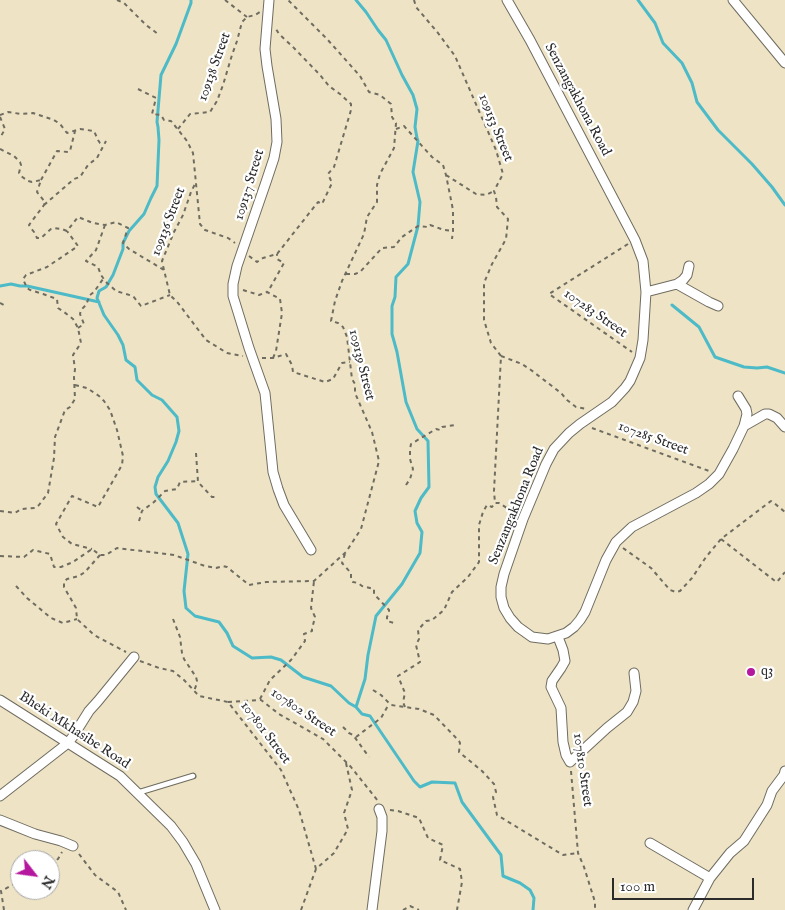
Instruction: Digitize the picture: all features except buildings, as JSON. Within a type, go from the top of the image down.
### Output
[{"type":"street","name":"Senzangakhona Road","points":[[507,0],[635,240],[643,261],[646,292],[644,340],[640,358],[634,372],[625,388],[612,402],[569,432],[554,449],[523,518],[504,574],[501,597],[504,608],[510,618],[518,627],[532,637],[540,639],[558,637]]},
{"type":"street","points":[[733,0],[785,63]]},
{"type":"street","name":"109137 Street","points":[[268,8],[265,49],[276,119],[277,142],[271,166],[237,266],[234,296],[236,308],[265,393],[273,472],[278,489],[284,505],[311,550]]},
{"type":"street","points":[[646,292],[677,284],[687,275],[689,266]]},
{"type":"street","points":[[677,284],[718,306]]},
{"type":"street","points":[[558,637],[574,627],[580,620],[606,560],[616,542],[632,527],[696,493],[719,474],[734,449],[747,414],[738,396]]},
{"type":"street","points":[[744,426],[765,414],[769,414],[777,418],[785,427]]},
{"type":"street","name":"107810 Street","points":[[558,637],[565,661],[552,681],[551,688],[561,708],[563,742],[570,762]]},
{"type":"street","points":[[0,796],[68,743],[89,711],[134,657]]},
{"type":"street","points":[[570,762],[626,712],[633,702],[636,691],[634,673]]},
{"type":"street","name":"Bheki Mkhasibe Road","points":[[0,700],[120,776],[138,793],[184,842],[196,864],[215,910]]},
{"type":"street","points":[[693,910],[710,878],[730,853],[744,842],[785,771]]},
{"type":"street","points":[[372,910],[382,831],[382,817],[379,809]]},
{"type":"street","points":[[0,820],[35,834],[70,844]]},
{"type":"street","points":[[650,843],[710,878]]},
{"type":"lane","points":[[138,793],[193,776]]},
{"type":"path","points":[[117,0],[124,2],[146,25],[158,34]]},
{"type":"path","points":[[225,0],[247,17],[268,8]]},
{"type":"path","name":"109139 Street","points":[[288,0],[360,76],[369,92],[380,95],[391,104],[392,117],[396,123],[394,148],[380,174],[377,185],[377,202],[367,217],[364,234],[335,301],[331,321],[338,323],[347,336],[355,393],[372,432],[378,461],[361,530],[346,552],[314,581]]},
{"type":"path","name":"109153 Street","points":[[414,0],[416,7],[454,56],[496,150],[503,174],[494,191]]},
{"type":"path","name":"109138 Street","points":[[178,129],[190,114],[210,112],[217,101],[242,22],[247,17]]},
{"type":"path","points":[[138,89],[156,98],[152,114],[161,115]]},
{"type":"path","points":[[0,138],[5,127],[0,116],[8,112],[33,113],[54,120],[67,132],[80,129],[94,131],[98,140],[103,145]]},
{"type":"path","points":[[396,129],[404,126],[407,128],[432,157],[443,165],[453,210],[452,239]]},
{"type":"path","points":[[44,205],[45,202],[37,192],[41,180],[57,151],[70,151],[75,130]]},
{"type":"path","points":[[0,511],[15,513],[20,508],[35,508],[39,506],[48,493],[54,458],[55,437],[65,410],[75,400],[73,355],[81,343],[78,328],[73,319],[58,308],[57,299],[30,290],[27,288],[24,279],[26,275],[46,267],[78,246],[67,231],[62,229],[54,228],[39,239],[37,238],[30,227],[30,222],[44,205],[74,179],[80,177],[88,165],[97,158],[106,141]]},
{"type":"path","points":[[0,149],[14,156],[20,162],[19,173],[21,176],[32,182],[41,180]]},
{"type":"path","points":[[446,175],[476,194],[486,195],[494,191],[496,208],[508,219],[506,239],[492,264],[484,284],[484,320],[491,343],[501,356],[522,364],[531,370],[562,393],[576,407],[599,410]]},
{"type":"path","name":"109136 Street","points":[[164,270],[162,261],[174,232],[184,215],[196,182]]},
{"type":"path","points":[[67,231],[78,217],[105,225],[116,222],[128,228],[123,244],[164,270],[170,295],[206,340],[227,353],[252,358],[273,358],[286,354],[292,365],[292,372],[325,382],[332,379],[342,363],[350,362]]},
{"type":"path","points":[[105,225],[96,250],[86,261],[98,267],[103,279],[116,291],[133,296],[141,306],[170,295]]},
{"type":"path","points":[[346,274],[360,272],[382,248],[394,247],[402,237],[418,226],[428,227],[430,225],[453,232]]},
{"type":"path","name":"107283 Street","points":[[635,240],[549,294],[640,358]]},
{"type":"path","points":[[234,287],[258,295],[266,292],[284,263],[277,259],[277,254]]},
{"type":"path","points":[[78,328],[84,324],[80,314],[81,310],[86,305],[90,294],[94,292],[103,279]]},
{"type":"path","points":[[266,292],[280,300],[282,313],[276,351],[273,358]]},
{"type":"path","points":[[0,303],[6,306]]},
{"type":"path","points":[[406,708],[403,702],[405,692],[398,676],[420,662],[416,645],[419,639],[418,630],[426,621],[432,620],[444,610],[452,592],[468,577],[479,562],[479,525],[487,506],[492,507],[494,503],[501,356]]},
{"type":"path","points":[[74,384],[87,388],[104,401],[110,410],[117,430],[123,456],[122,465],[98,507],[72,496],[56,524],[63,537],[72,544],[92,549],[100,554],[106,555],[117,548],[174,555],[210,567],[223,566],[249,584],[314,581],[311,608],[315,617],[312,631],[304,634],[305,641],[291,660],[270,680],[260,700]]},
{"type":"path","name":"107285 Street","points":[[580,424],[719,474]]},
{"type":"path","points":[[406,485],[413,469],[410,459],[412,444],[427,434],[440,430],[442,427],[455,425]]},
{"type":"path","points":[[196,453],[198,481],[212,497],[215,496]]},
{"type":"path","points":[[139,521],[142,511],[165,491],[176,489],[180,482],[198,481]]},
{"type":"path","points":[[616,542],[639,561],[651,568],[670,590],[676,592],[680,591],[692,578],[706,556],[721,539],[770,501],[785,512]]},
{"type":"path","points":[[494,503],[499,503],[523,518]]},
{"type":"path","points":[[137,507],[142,511]]},
{"type":"path","points":[[721,539],[775,582],[785,572]]},
{"type":"path","points":[[0,556],[24,557],[33,550],[50,554],[54,567],[61,567],[73,562],[92,549]]},
{"type":"path","points":[[346,552],[342,563],[351,573],[351,580],[362,586],[374,589],[374,594],[389,610],[387,621],[394,624]]},
{"type":"path","points":[[16,586],[51,618],[63,623],[77,619],[76,608],[64,587],[64,582],[85,572],[100,554]]},
{"type":"path","name":"107801 Street","points":[[77,619],[94,635],[145,664],[173,671],[198,696],[228,702],[281,770],[299,810],[316,869]]},
{"type":"path","points":[[174,619],[184,659],[196,676],[197,682],[194,691]]},
{"type":"path","points":[[373,690],[391,705],[419,709],[433,714],[460,743],[459,752],[486,774],[494,784],[497,815],[563,855],[578,853]]},
{"type":"path","name":"107802 Street","points":[[228,702],[260,700],[279,714],[323,739],[345,761],[379,802],[379,809]]},
{"type":"path","points":[[356,737],[381,718],[389,703]]},
{"type":"path","points":[[343,727],[356,737],[370,757]]},
{"type":"path","points":[[301,910],[316,869],[334,853],[348,829],[344,813],[352,790],[345,761]]},
{"type":"path","name":"107810 Street","points":[[570,762],[578,853],[595,902],[595,910]]},
{"type":"path","points":[[379,809],[398,811],[419,818],[428,838],[443,845],[440,860],[460,869],[462,882],[458,910]]},
{"type":"path","points":[[60,856],[70,844],[95,875],[118,892],[126,910]]},
{"type":"path","points":[[4,910],[1,891],[10,886]]},
{"type":"path","points":[[403,910],[410,906],[420,910]]},
{"type":"waterway","points":[[191,0],[176,44],[161,75],[157,122],[159,140],[157,186],[144,214],[129,231],[123,243],[123,249],[113,275],[106,287],[99,291],[97,298],[104,315],[123,345],[126,360],[135,367],[137,380],[152,395],[162,400],[177,417],[179,431],[176,442],[168,461],[158,477],[155,487],[156,494],[178,523],[188,554],[184,591],[186,608],[195,616],[219,622],[233,646],[252,658],[271,657],[281,660],[303,677],[331,686],[362,714],[370,716],[420,787],[432,782],[455,783],[462,802],[501,855],[503,876],[520,883],[530,890],[534,898],[533,910]]},
{"type":"waterway","points":[[356,0],[386,40],[413,95],[417,109],[415,127],[418,141],[413,172],[420,202],[418,226],[408,264],[396,277],[395,297],[392,306],[392,334],[406,402],[417,429],[428,441],[429,487],[415,511],[417,523],[422,532],[420,553],[402,584],[376,616],[365,679],[356,707]]},
{"type":"waterway","points":[[638,0],[655,23],[663,43],[682,63],[692,83],[697,102],[718,130],[752,164],[785,205]]},
{"type":"waterway","points":[[0,286],[11,284],[27,286],[99,302]]},
{"type":"waterway","points":[[672,305],[699,327],[715,357],[744,367],[767,367],[785,373]]},
{"type":"place","name":"q3","points":[[751,672]]}]
